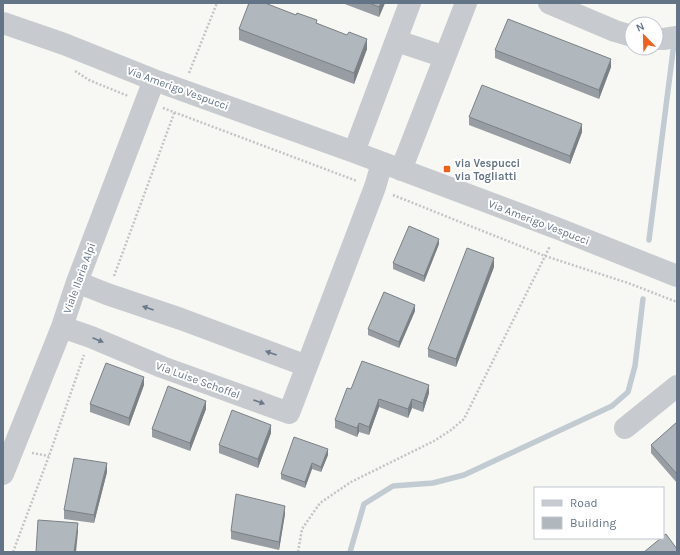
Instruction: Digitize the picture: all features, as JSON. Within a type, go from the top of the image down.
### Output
[{"type":"street","points":[[354,152],[410,3]]},
{"type":"street","points":[[391,167],[445,56],[466,3]]},
{"type":"street","points":[[549,3],[624,34]]},
{"type":"street","name":"Via Amerigo Vespucci","points":[[3,22],[64,44],[154,80],[354,152],[559,229],[677,276]]},
{"type":"street","points":[[396,41],[445,56]]},
{"type":"street","name":"Viale Ilaria Alpi","points":[[3,474],[11,431],[62,327],[77,282],[154,80]]},
{"type":"street","name":"Via Luise Schoffel","points":[[62,327],[162,367],[290,413],[375,187],[391,167]]},
{"type":"street","points":[[77,282],[307,366]]},
{"type":"street","points":[[625,428],[677,386]]},
{"type":"path","points":[[70,68],[89,80],[146,102],[375,187],[546,256],[628,283],[677,302]]},
{"type":"path","points":[[298,552],[302,529],[320,503],[351,482],[434,441],[464,419],[559,229]]},
{"type":"building","points":[[249,3],[265,3],[296,15],[297,13],[317,20],[316,23],[347,35],[349,32],[367,39],[354,73],[239,29]]},
{"type":"building","points":[[369,3],[381,3],[379,7]]},
{"type":"building","points":[[508,19],[611,59],[599,90],[495,50]]},
{"type":"building","points":[[482,85],[582,124],[570,156],[469,117]]},
{"type":"building","points":[[409,226],[439,239],[424,276],[393,263]]},
{"type":"building","points":[[467,248],[494,258],[456,359],[428,349]]},
{"type":"building","points":[[384,292],[415,305],[399,342],[368,329]]},
{"type":"building","points":[[362,361],[429,385],[423,403],[412,399],[408,409],[379,399],[369,427],[359,423],[357,428],[335,420],[347,388],[351,389]]},
{"type":"building","points":[[106,363],[144,377],[129,418],[90,404]]},
{"type":"building","points":[[168,386],[206,401],[190,443],[152,429]]},
{"type":"building","points":[[232,410],[271,425],[258,459],[219,445]]},
{"type":"building","points":[[677,422],[677,474],[651,445]]},
{"type":"building","points":[[294,437],[328,449],[321,467],[312,463],[305,482],[281,474]]},
{"type":"building","points":[[74,458],[107,463],[94,515],[64,510]]},
{"type":"building","points":[[236,494],[285,506],[279,542],[231,531]]},
{"type":"building","points":[[38,520],[78,523],[74,552],[36,552]]},
{"type":"building","points":[[666,534],[677,549],[677,552],[644,552],[660,539],[664,539],[664,535]]},
{"type":"waterway","points":[[649,240],[673,51],[676,42]]},
{"type":"waterway","points":[[350,552],[364,504],[393,486],[433,483],[464,475],[612,406],[628,392],[635,366],[643,299]]},
{"type":"place","name":"via Vespucci via Togliatti","points":[[447,169]]}]
